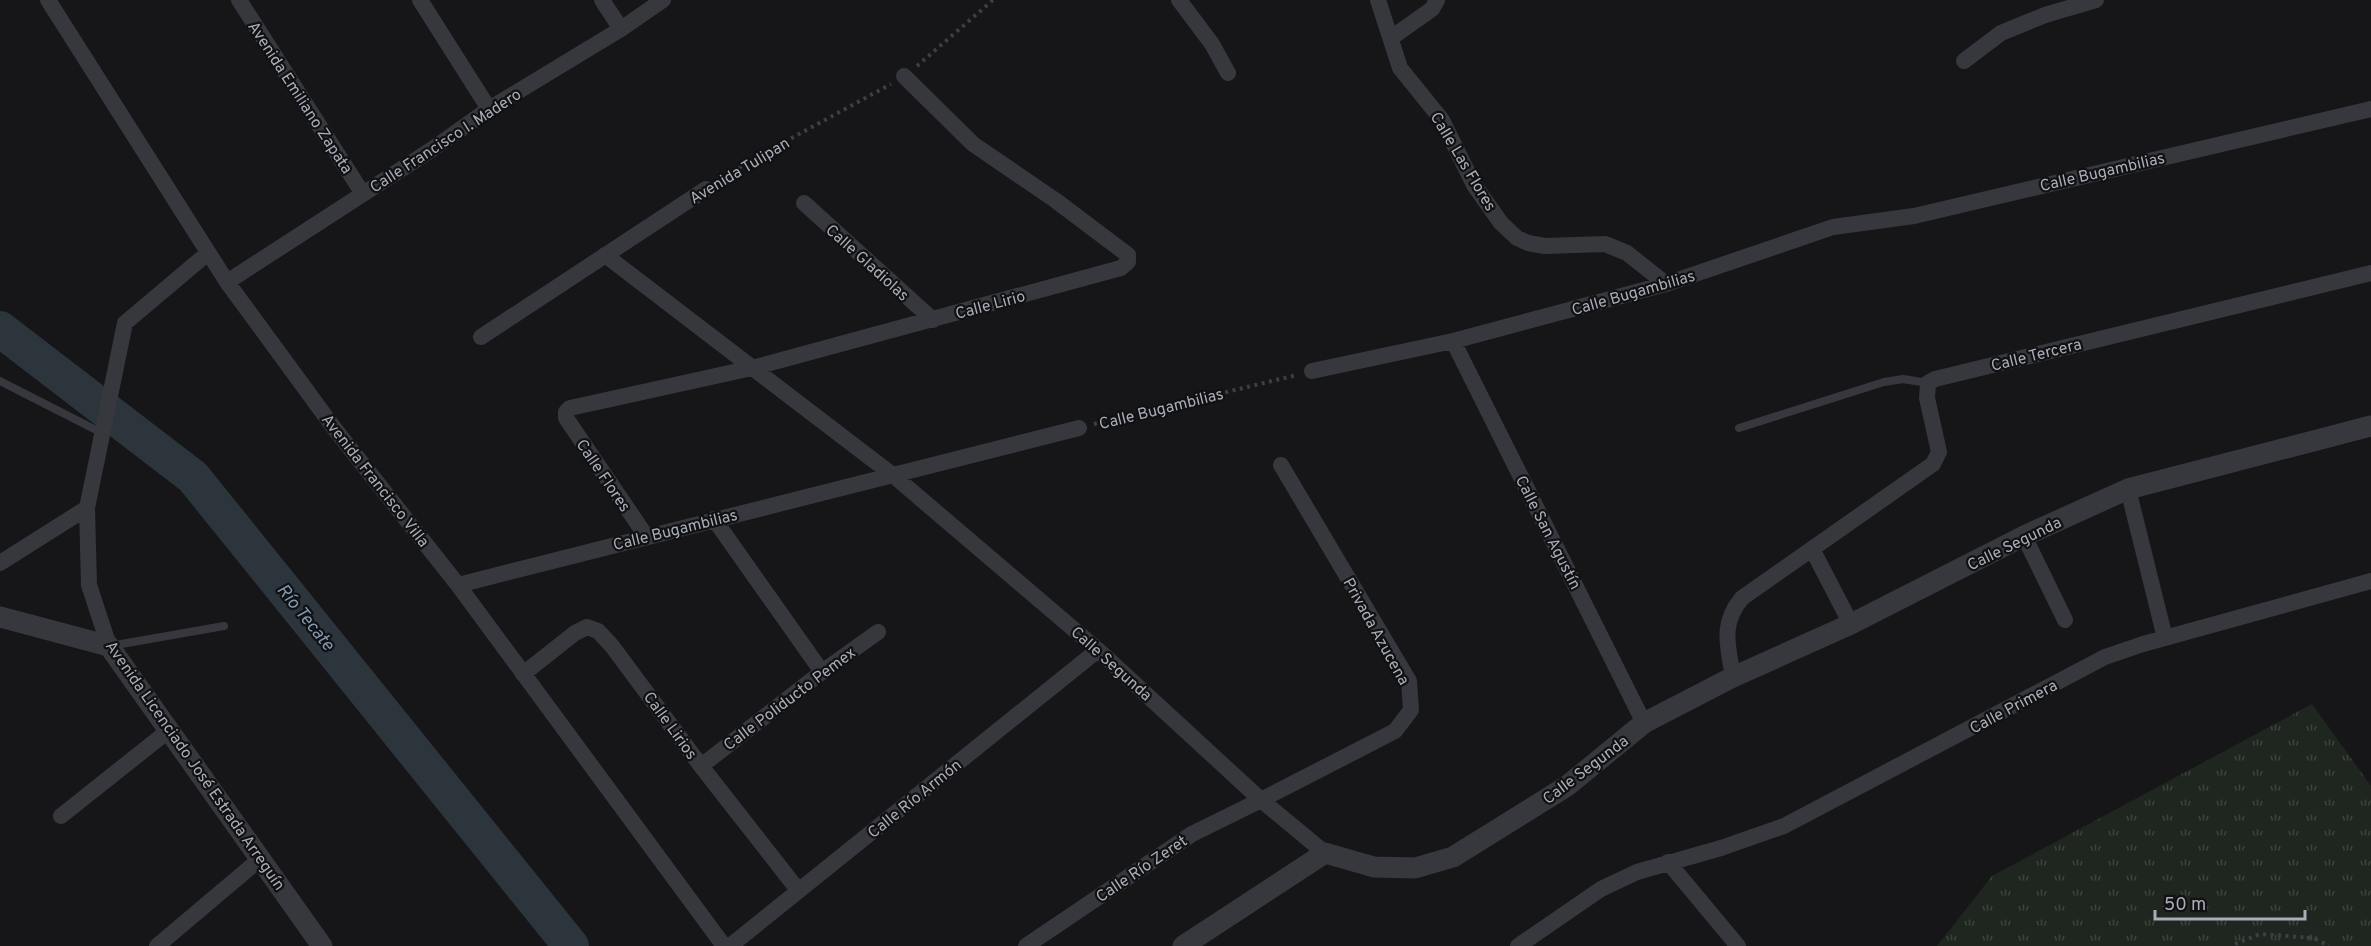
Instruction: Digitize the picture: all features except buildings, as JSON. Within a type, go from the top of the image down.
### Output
[{"type":"street","name":"Avenida Francisco Villa","points":[[48,0],[228,282],[334,428],[458,585],[724,946]]},
{"type":"street","name":"Avenida Emiliano Zapata","points":[[239,0],[363,194]]},
{"type":"street","points":[[420,0],[489,109]]},
{"type":"street","points":[[602,0],[621,29]]},
{"type":"street","name":"Calle Francisco I. Madero","points":[[228,282],[489,109],[621,29],[663,0]]},
{"type":"street","points":[[1179,0],[1212,44],[1228,73]]},
{"type":"street","name":"Calle Las Flores","points":[[1378,0],[1400,68],[1442,120],[1474,185],[1501,223],[1517,238],[1545,246],[1605,244],[1627,253],[1666,284]]},
{"type":"street","points":[[1390,38],[1432,9],[1437,0]]},
{"type":"street","points":[[1964,61],[2001,33],[2045,15],[2096,0]]},
{"type":"street","name":"Calle Lirio","points":[[566,412],[570,408],[752,368],[933,320],[1121,268],[1128,262],[1128,255],[1055,200],[972,144],[904,76]]},
{"type":"street","name":"Calle Bugambilias","points":[[1312,371],[1453,341],[1666,284],[1833,226],[1914,216],[2371,109]]},
{"type":"street","name":"Avenida Tulipan","points":[[481,337],[706,189]]},
{"type":"street","name":"Calle Gladiolas","points":[[804,203],[933,320]]},
{"type":"street","name":"Avenida Licenciado José Estrada Arreguín","points":[[208,253],[125,323],[87,508],[89,585],[109,646],[322,946]]},
{"type":"street","points":[[605,255],[894,476]]},
{"type":"street","name":"Calle Tercera","points":[[1928,382],[2371,273]]},
{"type":"street","name":"Calle San Agustín","points":[[1453,341],[1644,723]]},
{"type":"street","points":[[1733,677],[1727,643],[1728,624],[1731,611],[1742,598],[1937,459],[1939,452],[1927,398],[1928,382]]},
{"type":"street","name":"Calle Flores","points":[[566,412],[566,418],[646,536]]},
{"type":"street","name":"Calle Segunda","points":[[894,476],[1098,650],[1262,800],[1325,853],[1374,867],[1415,868],[1453,856],[1567,786],[1644,723],[1733,677],[1851,624],[2024,536],[2128,489],[2371,426]]},
{"type":"street","name":"Calle Bugambilias","points":[[458,585],[1078,428]]},
{"type":"street","name":"Privada Azucena","points":[[1262,800],[1395,731],[1411,710],[1409,681],[1281,465]]},
{"type":"street","points":[[2128,489],[2165,638]]},
{"type":"street","points":[[0,563],[87,508]]},
{"type":"street","points":[[714,519],[822,672]]},
{"type":"street","points":[[2024,536],[2065,620]]},
{"type":"street","points":[[1812,549],[1851,624]]},
{"type":"street","name":"Calle Primera","points":[[1518,946],[1601,889],[1637,872],[1721,848],[1784,826],[2105,657],[2371,581]]},
{"type":"street","points":[[0,617],[109,646]]},
{"type":"street","name":"Calle Lirios","points":[[523,674],[575,633],[587,627],[598,631],[612,646],[701,766],[798,890]]},
{"type":"street","name":"Calle Poliducto Pemex","points":[[701,766],[822,672],[878,632]]},
{"type":"street","name":"Calle Río Armón","points":[[730,946],[1098,650]]},
{"type":"street","points":[[61,816],[168,731]]},
{"type":"street","name":"Calle Río Zeret","points":[[1026,946],[1192,834],[1262,800]]},
{"type":"street","points":[[1183,946],[1325,853]]},
{"type":"street","points":[[157,946],[260,859]]},
{"type":"street","points":[[1668,862],[1738,946]]},
{"type":"lane","points":[[1739,429],[1884,382],[1904,379],[1928,382]]},
{"type":"lane","points":[[0,381],[102,434]]},
{"type":"lane","points":[[109,646],[224,626]]},
{"type":"path","name":"Avenida Tulipan","points":[[706,189],[755,158],[904,76],[993,0]]},
{"type":"path","name":"Calle Bugambilias","points":[[1078,428],[1312,371]]},
{"type":"path","points":[[2235,944],[2260,934],[2314,938],[2329,946]]},
{"type":"green space","points":[[2312,704],[2371,786],[2371,946],[1937,946],[1992,876]]},
{"type":"waterway","name":"Río Tecate","points":[[0,329],[193,477],[571,946]]}]
